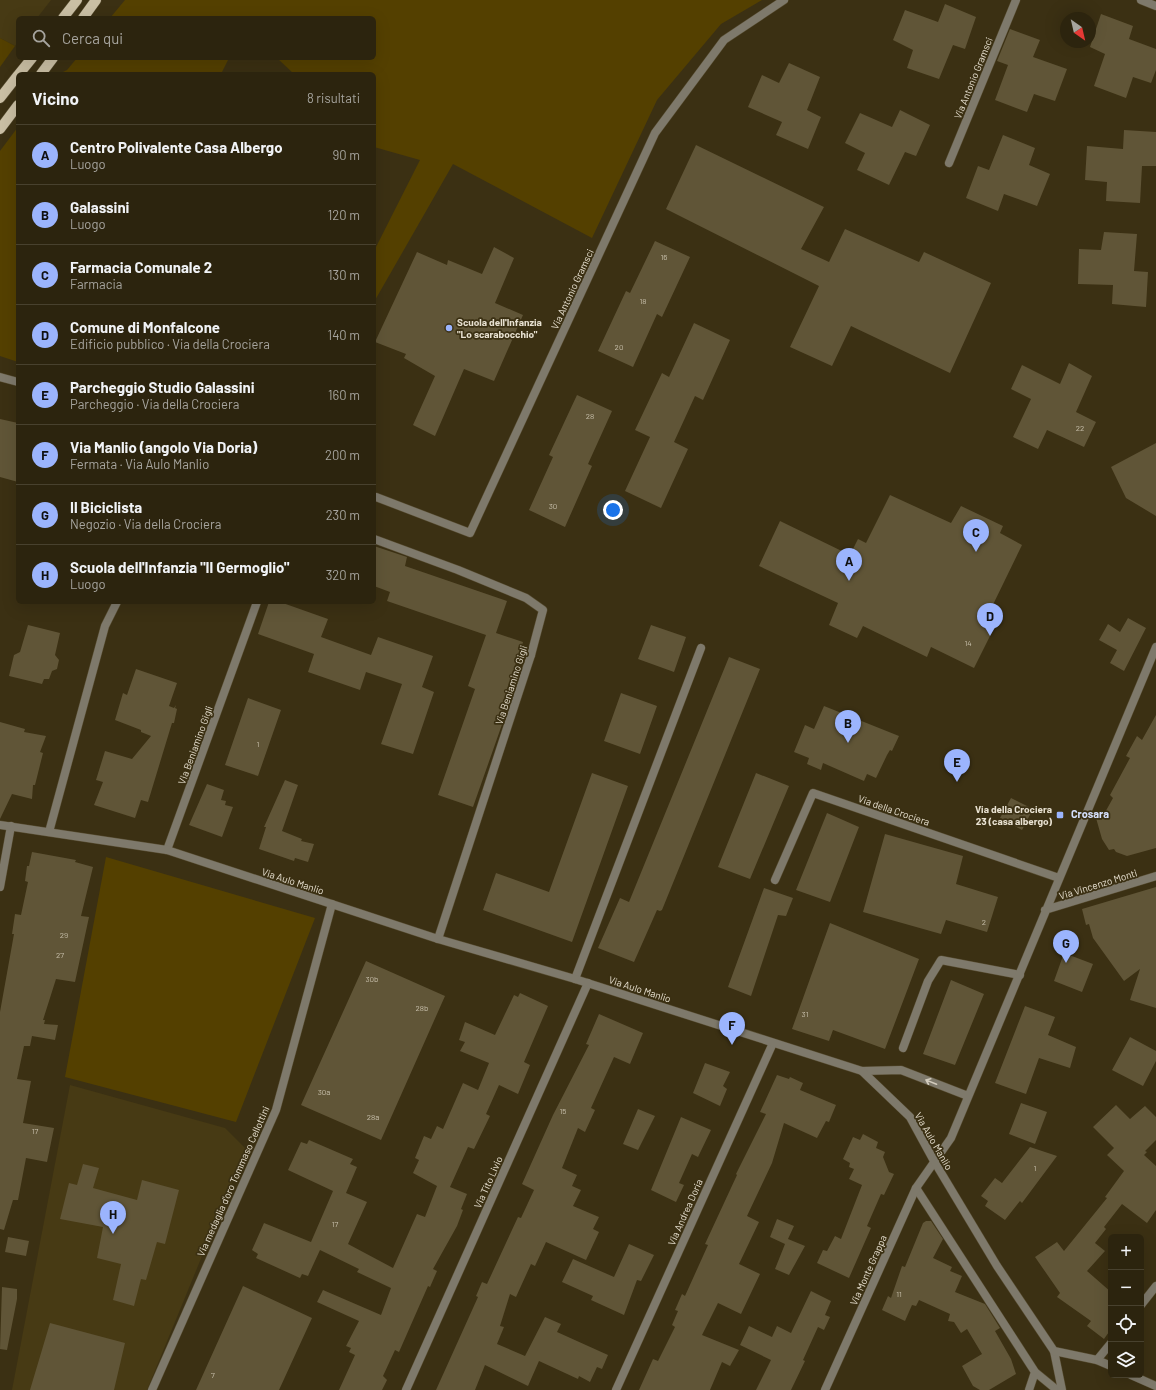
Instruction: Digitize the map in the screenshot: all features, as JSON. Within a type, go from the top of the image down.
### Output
[{"type":"main road","points":[[65,16],[77,0]]},
{"type":"main road","points":[[84,16],[96,0]]},
{"type":"main road","points":[[20,72],[30,60]]},
{"type":"main road","points":[[42,72],[52,60]]},
{"type":"main road","points":[[0,98],[16,78]]},
{"type":"main road","points":[[0,129],[16,108]]},
{"type":"street","name":"Via Antonio Gramsci","points":[[376,497],[470,533],[655,133],[724,40],[784,0]]},
{"type":"street","name":"Via Antonio Gramsci","points":[[949,163],[1016,0]]},
{"type":"street","points":[[1141,0],[1156,6]]},
{"type":"street","points":[[0,377],[16,381]]},
{"type":"street","name":"Via Beniamino Gigli","points":[[376,540],[458,570],[526,598],[543,610],[531,655],[438,939]]},
{"type":"street","points":[[49,832],[105,626],[116,604]]},
{"type":"street","name":"Via Beniamino Gigli","points":[[168,850],[256,604]]},
{"type":"street","points":[[575,979],[701,648]]},
{"type":"street","points":[[934,1161],[951,1138],[1020,974],[1045,910],[1156,648]]},
{"type":"street","name":"Via della Crociera","points":[[775,880],[813,793],[1059,878]]},
{"type":"street","name":"Via Aulo Manlio","points":[[0,825],[168,850],[438,939],[588,983],[862,1071],[910,1117],[934,1161],[997,1266],[1054,1352],[1062,1390]]},
{"type":"street","points":[[0,887],[11,826]]},
{"type":"street","name":"Via Vincenzo Monti","points":[[1045,910],[1156,876]]},
{"type":"street","name":"Via medaglia d'oro Tommaso Cellottini","points":[[152,1390],[276,1110],[332,904]]},
{"type":"street","points":[[903,1048],[928,981],[941,960],[1020,974]]},
{"type":"street","name":"Via Tito Livio","points":[[406,1390],[588,983]]},
{"type":"street","name":"Via Andrea Doria","points":[[616,1390],[773,1043]]},
{"type":"street","points":[[862,1071],[901,1070],[968,1096]]},
{"type":"street","name":"Via Monte Grappa","points":[[825,1390],[916,1188],[934,1161]]},
{"type":"street","points":[[916,1188],[1035,1372],[1057,1390]]},
{"type":"street","points":[[1144,1301],[1156,1286]]},
{"type":"street","points":[[1097,1360],[1108,1347]]},
{"type":"street","points":[[1054,1352],[1097,1360],[1108,1365]]},
{"type":"street","points":[[1030,1390],[1035,1372]]},
{"type":"street","points":[[1138,1378],[1156,1386]]},
{"type":"shaded area","points":[[0,0],[51,0],[39,16],[16,16],[15,46],[0,38]]},
{"type":"shaded area","points":[[125,0],[762,0],[721,24],[657,100],[592,238],[453,164],[376,299],[376,247],[420,160],[376,148],[376,72],[292,72],[279,60],[376,60],[376,16],[112,16]]},
{"type":"shaded area","points":[[0,38],[15,46],[0,67]]},
{"type":"shaded area","points":[[75,60],[228,60],[222,72],[63,72],[67,70]]},
{"type":"shaded area","points":[[16,130],[16,361],[0,356],[0,151]]},
{"type":"shaded area","points":[[106,857],[315,918],[236,1122],[65,1077]]},
{"type":"shaded area","points":[[70,1085],[225,1128],[246,1149],[147,1390],[12,1390]]},
{"type":"building","points":[[945,4],[976,17],[965,49],[953,45],[939,79],[907,68],[913,50],[893,40],[905,10],[938,22]]},
{"type":"building","points":[[1101,14],[1133,26],[1129,39],[1156,49],[1156,70],[1151,83],[1133,77],[1126,98],[1094,86],[1105,54],[1092,48],[1096,48],[1096,29]]},
{"type":"building","points":[[1010,29],[1040,40],[1033,57],[1067,69],[1055,101],[1034,94],[1027,112],[995,100],[1008,65],[997,61]]},
{"type":"building","points":[[789,63],[820,77],[807,110],[821,117],[808,149],[776,135],[782,122],[748,107],[762,75],[779,83]]},
{"type":"building","points":[[900,110],[930,125],[916,156],[905,152],[889,185],[857,170],[865,153],[845,143],[860,113],[892,127]]},
{"type":"building","points":[[1124,130],[1156,132],[1156,166],[1142,166],[1140,203],[1106,201],[1107,182],[1085,180],[1087,146],[1123,149]]},
{"type":"building","points":[[1003,135],[1035,148],[1029,165],[1050,174],[1037,206],[1004,194],[998,211],[966,198],[978,166],[989,170]]},
{"type":"building","points":[[696,145],[824,207],[801,249],[829,262],[845,229],[919,262],[924,252],[991,283],[950,373],[851,326],[832,366],[790,347],[819,286],[666,209]]},
{"type":"building","points":[[1104,232],[1137,234],[1134,271],[1148,272],[1146,307],[1112,304],[1113,285],[1078,284],[1079,249],[1101,250]]},
{"type":"building","points":[[655,241],[690,257],[662,317],[657,314],[633,367],[598,351],[626,291],[630,293]]},
{"type":"building","name":"Scuola dell'Infanzia \"Lo scarabocchio\"","points":[[494,247],[514,258],[495,303],[523,315],[494,381],[464,369],[435,436],[413,425],[435,376],[404,358],[406,354],[376,342],[376,340],[417,252],[447,265],[448,260],[482,274]]},
{"type":"building","points":[[694,323],[730,340],[703,400],[695,396],[674,442],[688,449],[661,508],[625,491],[650,437],[635,430],[662,373],[669,377]]},
{"type":"building","points":[[1069,363],[1092,376],[1076,412],[1096,422],[1084,447],[1047,430],[1038,449],[1013,437],[1031,399],[1011,389],[1022,365],[1060,384]]},
{"type":"building","points":[[577,395],[612,411],[588,464],[592,466],[565,527],[529,510],[553,457],[549,455]]},
{"type":"building","points":[[0,419],[16,423],[16,481],[0,477]]},
{"type":"building","points":[[1156,443],[1156,516],[1126,498],[1111,467]]},
{"type":"building","points":[[890,495],[951,523],[961,506],[1003,526],[1000,533],[1022,545],[986,619],[996,624],[974,668],[931,647],[927,657],[863,626],[857,638],[829,625],[838,603],[759,566],[780,521],[850,555],[858,539],[866,543]]},
{"type":"building","points":[[376,547],[407,557],[405,566],[507,601],[496,633],[523,642],[506,693],[512,696],[473,807],[438,795],[475,689],[468,686],[486,635],[387,601],[390,592],[376,587]]},
{"type":"building","points":[[268,604],[286,604],[328,619],[321,637],[371,655],[378,637],[433,656],[422,687],[434,692],[413,754],[381,744],[402,684],[366,672],[360,690],[308,672],[314,654],[258,634]]},
{"type":"building","points":[[1128,618],[1146,628],[1124,671],[1110,663],[1117,650],[1099,640],[1108,624],[1120,632]]},
{"type":"building","points":[[28,625],[60,633],[55,655],[59,660],[57,669],[52,671],[49,679],[44,679],[42,684],[9,676],[14,655],[20,652]]},
{"type":"building","points":[[651,625],[686,637],[674,672],[638,659]]},
{"type":"building","points":[[729,657],[760,669],[662,910],[657,910],[634,962],[598,948],[620,898],[629,902]]},
{"type":"building","points":[[136,669],[177,683],[169,706],[174,708],[176,705],[175,708],[177,709],[174,723],[172,723],[148,802],[141,800],[135,818],[94,805],[103,782],[96,780],[105,751],[132,759],[151,736],[141,732],[141,730],[115,720],[123,693],[127,695]]},
{"type":"building","points":[[621,693],[657,706],[640,754],[604,741]]},
{"type":"building","points":[[248,698],[281,710],[258,776],[225,765]]},
{"type":"building","points":[[824,706],[899,736],[892,751],[890,750],[887,755],[876,778],[867,774],[864,781],[823,763],[821,770],[807,764],[809,758],[794,752],[805,725],[814,729]]},
{"type":"building","points":[[1156,715],[1156,848],[1127,856],[1116,852],[1114,849],[1109,850],[1102,839],[1096,818],[1103,816],[1113,798],[1110,795],[1130,758],[1126,756],[1137,736],[1142,740]]},
{"type":"building","points":[[0,722],[25,729],[24,732],[46,736],[40,752],[43,753],[35,785],[33,785],[32,799],[12,794],[0,819]]},
{"type":"building","points":[[592,773],[628,786],[572,942],[483,910],[496,873],[549,892]]},
{"type":"building","points":[[756,773],[789,786],[750,879],[718,867]]},
{"type":"building","points":[[285,780],[298,785],[282,831],[302,839],[301,841],[314,844],[308,862],[295,858],[294,861],[259,849],[266,827],[264,827]]},
{"type":"building","points":[[207,784],[224,790],[221,800],[226,801],[225,805],[233,807],[222,837],[189,825]]},
{"type":"building","points":[[1011,798],[1033,809],[1022,830],[1000,818]]},
{"type":"building","points":[[827,813],[859,827],[830,902],[796,890]]},
{"type":"building","points":[[885,834],[963,856],[956,884],[998,897],[987,932],[946,920],[941,934],[863,912]]},
{"type":"building","points":[[32,852],[76,860],[75,862],[93,867],[81,916],[89,917],[75,982],[56,979],[43,1020],[45,1020],[44,1024],[58,1025],[55,1040],[32,1036],[30,1046],[24,1046],[17,1079],[31,1081],[23,1123],[54,1128],[47,1162],[26,1158],[18,1200],[13,1200],[4,1230],[0,1229],[0,1012],[14,934],[12,934],[15,914],[21,915],[28,882],[25,881],[27,866],[29,866]]},
{"type":"building","points":[[1156,887],[1156,1008],[1130,1000],[1140,969],[1124,981],[1093,938],[1089,924],[1086,925],[1082,909]]},
{"type":"building","points":[[764,888],[793,898],[786,916],[778,915],[751,996],[728,987]]},
{"type":"building","points":[[830,923],[919,959],[885,1049],[833,1030],[829,1041],[792,1029]]},
{"type":"building","points":[[1064,953],[1093,964],[1082,992],[1054,981]]},
{"type":"building","points":[[366,961],[445,996],[381,1140],[301,1105]]},
{"type":"building","points":[[951,980],[984,994],[955,1065],[923,1054]]},
{"type":"building","points":[[520,993],[548,1006],[524,1062],[530,1065],[518,1094],[499,1085],[486,1114],[490,1116],[474,1149],[468,1147],[450,1187],[467,1194],[461,1209],[463,1210],[457,1226],[433,1269],[437,1271],[430,1287],[428,1286],[399,1352],[395,1350],[383,1376],[387,1380],[382,1390],[339,1390],[355,1355],[349,1352],[351,1348],[346,1346],[359,1321],[317,1302],[323,1290],[381,1315],[391,1288],[357,1272],[359,1269],[320,1250],[308,1276],[302,1274],[300,1278],[256,1258],[258,1254],[252,1250],[264,1223],[311,1242],[333,1191],[288,1170],[301,1142],[307,1144],[309,1140],[353,1159],[350,1164],[357,1167],[346,1193],[367,1202],[348,1244],[393,1268],[417,1214],[425,1217],[437,1186],[413,1173],[419,1160],[415,1158],[424,1136],[431,1139],[437,1126],[443,1129],[463,1083],[478,1090],[489,1063],[460,1051],[465,1042],[459,1040],[465,1022],[495,1035],[514,995],[518,997]]},
{"type":"building","points":[[1025,1006],[1055,1017],[1048,1035],[1076,1047],[1070,1068],[1039,1058],[1026,1094],[995,1083]]},
{"type":"building","points":[[599,1014],[643,1033],[630,1064],[614,1057],[591,1108],[595,1110],[585,1132],[578,1128],[562,1168],[577,1175],[572,1186],[581,1190],[573,1206],[599,1217],[593,1229],[599,1232],[586,1260],[546,1242],[535,1266],[531,1264],[516,1297],[510,1294],[500,1326],[504,1327],[497,1344],[525,1356],[545,1317],[561,1324],[557,1332],[608,1355],[602,1369],[597,1367],[590,1382],[579,1376],[578,1379],[539,1361],[528,1386],[485,1365],[475,1390],[436,1390],[478,1297],[476,1296],[482,1282],[487,1284],[518,1217],[521,1218],[534,1190],[522,1184],[553,1115],[589,1045],[586,1044]]},
{"type":"building","points":[[1130,1037],[1156,1051],[1156,1061],[1143,1086],[1112,1070]]},
{"type":"building","points":[[705,1063],[730,1072],[723,1086],[727,1089],[720,1106],[693,1093]]},
{"type":"building","points":[[777,1075],[789,1079],[790,1077],[803,1083],[800,1090],[836,1105],[829,1122],[826,1121],[817,1138],[784,1123],[772,1163],[747,1216],[759,1222],[739,1264],[760,1274],[741,1314],[718,1303],[702,1335],[739,1350],[730,1366],[722,1362],[710,1390],[639,1390],[653,1359],[658,1361],[675,1327],[672,1325],[678,1311],[675,1310],[682,1294],[685,1296],[708,1245],[705,1244],[737,1175],[736,1174],[766,1114],[760,1112]]},
{"type":"building","points":[[1021,1103],[1047,1112],[1035,1144],[1009,1134]]},
{"type":"building","points":[[1116,1105],[1130,1119],[1145,1106],[1156,1117],[1156,1140],[1145,1151],[1147,1152],[1144,1155],[1156,1166],[1156,1210],[1147,1223],[1122,1204],[1104,1227],[1106,1229],[1095,1243],[1105,1251],[1087,1271],[1108,1289],[1108,1333],[1104,1339],[1087,1326],[1091,1321],[1057,1297],[1060,1293],[1035,1257],[1057,1242],[1064,1251],[1107,1198],[1105,1197],[1124,1171],[1107,1155],[1114,1148],[1093,1127]]},
{"type":"building","points":[[638,1109],[655,1116],[638,1150],[623,1144]]},
{"type":"building","points":[[681,1117],[711,1130],[698,1157],[692,1154],[679,1183],[684,1185],[676,1202],[651,1190]]},
{"type":"building","points":[[863,1134],[878,1142],[876,1148],[885,1152],[883,1157],[889,1172],[894,1174],[884,1195],[881,1194],[867,1226],[871,1228],[849,1278],[817,1263],[823,1250],[827,1251],[835,1236],[841,1239],[862,1185],[849,1179],[854,1169],[849,1167],[850,1163],[843,1159],[853,1137],[860,1140]]},
{"type":"building","points":[[1030,1147],[1057,1156],[1022,1203],[1020,1201],[1005,1220],[985,1206],[988,1201],[981,1196],[995,1178],[1002,1183]]},
{"type":"building","points":[[83,1164],[99,1168],[93,1188],[137,1200],[142,1180],[179,1190],[165,1244],[157,1242],[146,1280],[141,1279],[134,1306],[113,1300],[121,1264],[97,1258],[103,1227],[60,1219],[69,1183],[77,1185]]},
{"type":"building","points":[[777,1219],[794,1226],[788,1239],[805,1246],[789,1275],[775,1269],[785,1244],[770,1237]]},
{"type":"building","points":[[926,1221],[931,1221],[943,1239],[933,1258],[952,1267],[950,1271],[962,1276],[955,1292],[985,1304],[1000,1328],[995,1331],[1011,1359],[1016,1374],[989,1390],[980,1390],[973,1386],[962,1366],[982,1354],[967,1329],[961,1333],[954,1322],[948,1321],[950,1314],[919,1300],[916,1306],[912,1305],[905,1321],[882,1310],[888,1296],[891,1298],[902,1266],[905,1267],[923,1223]]},
{"type":"building","points":[[8,1237],[29,1241],[26,1256],[5,1252]]},
{"type":"building","points":[[629,1244],[654,1255],[641,1281],[637,1280],[624,1315],[591,1300],[593,1296],[562,1282],[573,1259],[614,1277]]},
{"type":"building","points":[[243,1286],[312,1318],[279,1390],[196,1390]]},
{"type":"building","points":[[2,1287],[17,1289],[17,1299],[7,1350],[0,1349]]},
{"type":"building","points":[[811,1291],[831,1301],[825,1315],[830,1317],[824,1330],[818,1327],[803,1360],[805,1361],[791,1390],[756,1390],[771,1360],[740,1345],[749,1326],[772,1337],[777,1326],[791,1333]]},
{"type":"building","points":[[50,1323],[125,1343],[114,1390],[30,1390]]},
{"type":"place","name":"Scuola dell'Infanzia \"Lo scarabocchio\"","points":[[449,328]]},
{"type":"place","name":"Farmacia Comunale 2","points":[[976,552]]},
{"type":"place","name":"Centro Polivalente Casa Albergo","points":[[849,581]]},
{"type":"place","name":"Comune di Monfalcone","points":[[990,636]]},
{"type":"place","name":"Galassini","points":[[848,743]]},
{"type":"place","name":"Parcheggio Studio Galassini","points":[[957,782]]},
{"type":"place","name":"Via della Crociera 23 (casa albergo)","points":[[1060,815]]},
{"type":"place","name":"Il Biciclista","points":[[1066,963]]},
{"type":"place","name":"Via Manlio (angolo Via Doria)","points":[[732,1045]]},
{"type":"place","name":"Scuola dell'Infanzia \"Il Germoglio\"","points":[[113,1234]]},
{"type":"district","name":"Crosara","points":[[1090,813]]}]
